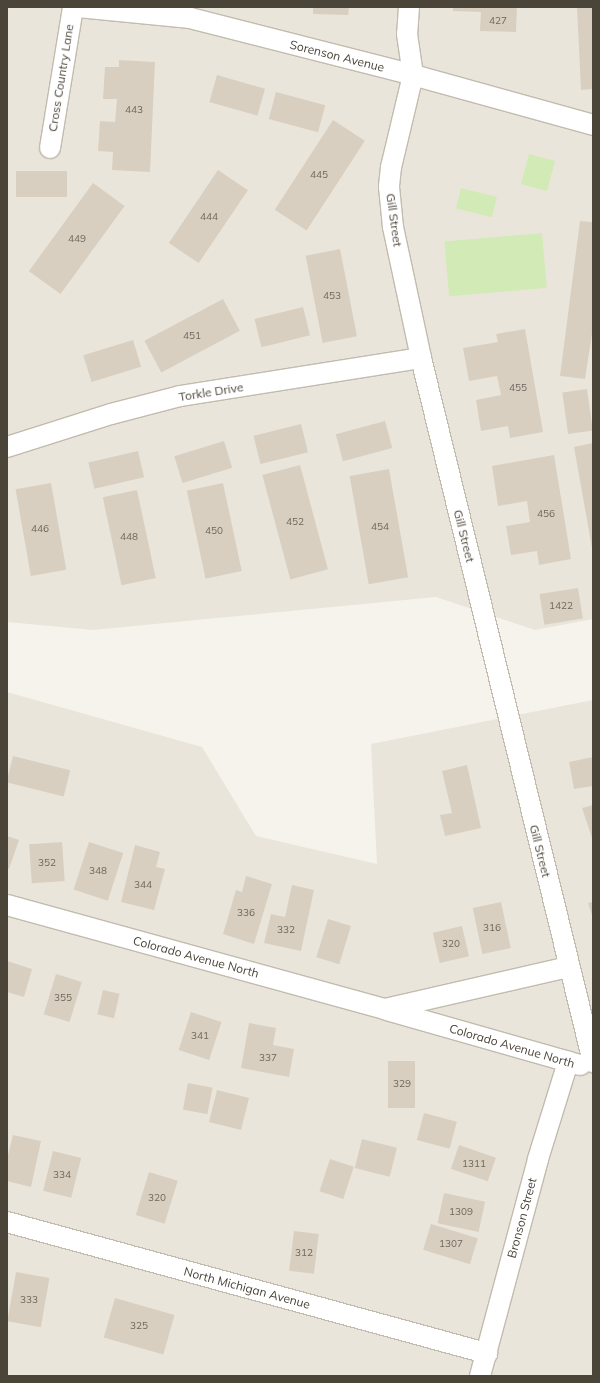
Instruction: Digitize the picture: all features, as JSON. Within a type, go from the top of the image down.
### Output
[{"type":"street","name":"Cross Country Lane","points":[[50,148],[73,7]]},
{"type":"street","name":"Sorenson Avenue","points":[[78,7],[158,10],[413,75],[593,125]]},
{"type":"street","name":"Gill Street","points":[[409,7],[407,34],[413,75],[389,187],[393,227],[421,358],[568,967],[593,1062]]},
{"type":"street","name":"Torkle Drive","points":[[7,447],[111,414],[180,396],[421,358]]},
{"type":"street","name":"Colorado Avenue North","points":[[7,905],[385,1009],[593,1069]]},
{"type":"street","name":"Colorado Avenue North","points":[[385,1009],[568,967]]},
{"type":"street","name":"Bronson Street","points":[[480,1376],[538,1159],[568,1062]]},
{"type":"street","name":"North Michigan Avenue","points":[[7,1222],[487,1353]]},
{"type":"shaded area","points":[[7,7],[593,7],[593,619],[535,630],[436,597],[93,630],[7,622]]},
{"type":"shaded area","points":[[7,692],[202,747],[256,836],[377,864],[371,744],[593,700],[593,1376],[7,1376]]},
{"type":"green space","points":[[529,154],[555,161],[547,191],[521,184]]},
{"type":"green space","points":[[461,188],[497,197],[492,217],[456,208]]},
{"type":"green space","points":[[542,233],[547,288],[449,296],[444,242]]},
{"type":"building","points":[[313,7],[349,7],[348,15],[313,14]]},
{"type":"building","points":[[453,7],[517,7],[516,32],[480,31],[481,12],[453,11]]},
{"type":"building","points":[[577,7],[593,7],[593,89],[581,90]]},
{"type":"building","points":[[119,60],[155,62],[150,172],[112,170],[113,152],[98,151],[100,121],[115,122],[117,99],[103,99],[105,67],[119,67]]},
{"type":"building","points":[[217,75],[265,89],[257,116],[209,102]]},
{"type":"building","points":[[276,92],[325,105],[318,132],[269,119]]},
{"type":"building","points":[[333,120],[365,141],[307,230],[275,210]]},
{"type":"building","points":[[218,170],[248,190],[199,263],[169,243]]},
{"type":"building","points":[[16,171],[67,171],[67,197],[16,197]]},
{"type":"building","points":[[93,183],[125,206],[60,294],[29,271]]},
{"type":"building","points":[[580,221],[593,222],[593,327],[585,379],[560,376]]},
{"type":"building","points":[[340,249],[357,336],[323,343],[306,256]]},
{"type":"building","points":[[223,299],[240,331],[161,373],[144,341]]},
{"type":"building","points":[[303,307],[310,335],[262,347],[254,319]]},
{"type":"building","points":[[525,329],[543,432],[510,438],[508,426],[481,431],[476,400],[501,395],[497,376],[469,381],[463,348],[498,342],[496,334]]},
{"type":"building","points":[[133,340],[141,367],[91,382],[83,355]]},
{"type":"building","points":[[587,389],[593,431],[568,434],[562,392]]},
{"type":"building","points":[[385,421],[392,448],[343,461],[336,434]]},
{"type":"building","points":[[301,424],[308,452],[260,464],[253,436]]},
{"type":"building","points":[[224,441],[232,468],[182,483],[174,456]]},
{"type":"building","points":[[593,443],[593,548],[592,548],[574,447]]},
{"type":"building","points":[[138,451],[144,477],[94,489],[88,462]]},
{"type":"building","points":[[554,455],[571,559],[539,565],[537,551],[511,555],[506,526],[530,522],[527,501],[498,506],[492,466]]},
{"type":"building","points":[[300,465],[328,569],[290,579],[262,475]]},
{"type":"building","points":[[389,469],[408,577],[369,584],[350,476]]},
{"type":"building","points":[[51,483],[66,570],[31,576],[16,489]]},
{"type":"building","points":[[223,483],[242,571],[206,579],[187,491]]},
{"type":"building","points":[[137,490],[156,578],[121,585],[103,497]]},
{"type":"building","points":[[578,588],[583,619],[544,625],[539,594]]},
{"type":"building","points":[[13,756],[70,770],[64,796],[7,782]]},
{"type":"building","points":[[593,757],[593,786],[574,789],[569,762]]},
{"type":"building","points":[[467,765],[481,828],[445,836],[440,815],[452,813],[442,771]]},
{"type":"building","points":[[593,805],[593,841],[582,808]]},
{"type":"building","points":[[7,836],[19,840],[9,869],[7,868]]},
{"type":"building","points":[[62,842],[65,881],[32,883],[29,844]]},
{"type":"building","points":[[89,842],[123,853],[108,901],[74,890]]},
{"type":"building","points":[[135,845],[160,852],[156,867],[165,869],[154,910],[121,902]]},
{"type":"building","points":[[246,876],[272,884],[254,944],[223,934],[236,890],[242,892]]},
{"type":"building","points":[[292,885],[314,890],[301,951],[264,943],[271,914],[285,917]]},
{"type":"building","points":[[501,902],[511,948],[482,954],[473,908]]},
{"type":"building","points":[[593,902],[593,918],[588,903]]},
{"type":"building","points":[[328,919],[351,926],[339,964],[316,957]]},
{"type":"building","points":[[462,926],[469,956],[440,963],[433,933]]},
{"type":"building","points":[[7,961],[32,969],[24,997],[7,992]]},
{"type":"building","points":[[56,974],[82,982],[70,1022],[44,1014]]},
{"type":"building","points":[[103,990],[120,994],[114,1018],[97,1014]]},
{"type":"building","points":[[191,1012],[221,1022],[209,1060],[179,1050]]},
{"type":"building","points":[[249,1023],[276,1028],[273,1045],[294,1049],[289,1077],[241,1068]]},
{"type":"building","points":[[388,1061],[415,1061],[415,1108],[388,1108]]},
{"type":"building","points":[[188,1083],[213,1088],[207,1114],[183,1110]]},
{"type":"building","points":[[217,1090],[249,1098],[241,1130],[209,1122]]},
{"type":"building","points":[[424,1113],[457,1122],[450,1149],[417,1140]]},
{"type":"building","points":[[13,1135],[41,1141],[31,1187],[7,1181],[7,1159]]},
{"type":"building","points":[[362,1139],[397,1148],[390,1177],[355,1168]]},
{"type":"building","points":[[459,1145],[496,1158],[488,1181],[451,1169]]},
{"type":"building","points":[[53,1151],[81,1158],[71,1198],[43,1191]]},
{"type":"building","points":[[330,1159],[354,1167],[343,1199],[319,1191]]},
{"type":"building","points":[[149,1172],[178,1181],[165,1224],[136,1215]]},
{"type":"building","points":[[444,1193],[485,1202],[479,1232],[438,1223]]},
{"type":"building","points":[[431,1224],[478,1238],[470,1264],[423,1250]]},
{"type":"building","points":[[294,1231],[319,1234],[314,1274],[289,1271]]},
{"type":"building","points":[[16,1272],[49,1278],[41,1327],[7,1321]]},
{"type":"building","points":[[115,1298],[175,1315],[163,1355],[104,1337]]}]
